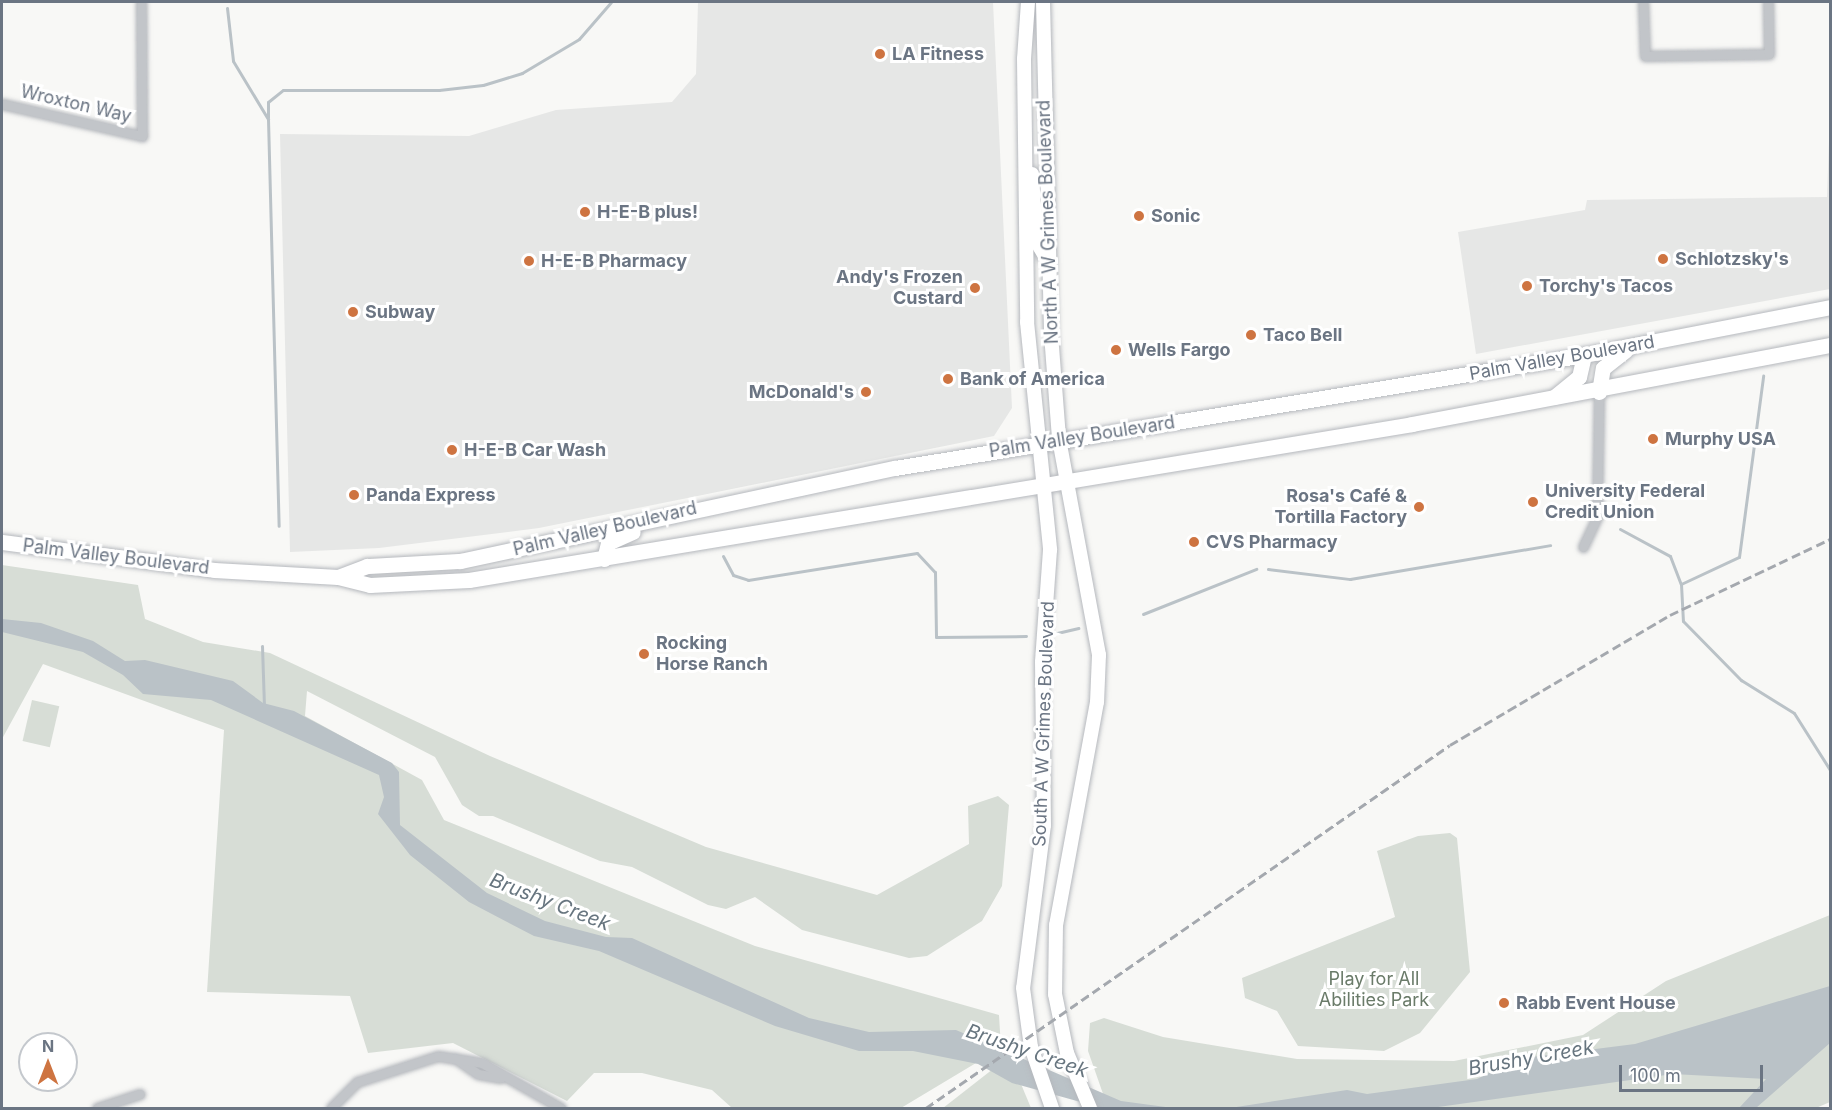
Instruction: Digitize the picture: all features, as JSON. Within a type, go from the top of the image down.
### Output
[{"type":"highway","name":"Palm Valley Boulevard","points":[[338,577],[367,566],[460,561],[725,502],[1036,443],[1584,356],[1830,307]]},
{"type":"highway","name":"Palm Valley Boulevard","points":[[2,542],[214,570],[338,577],[370,585],[411,584],[604,559],[1064,479],[1599,392],[1830,345]]},
{"type":"highway","points":[[1599,392],[1603,368],[1631,346]]},
{"type":"highway","points":[[1549,400],[1579,377],[1584,356]]},
{"type":"highway","points":[[604,559],[608,543],[619,535],[717,513],[725,502]]},
{"type":"main road","name":"North A W Grimes Boulevard","points":[[1028,2],[1025,143],[1027,322],[1036,443]]},
{"type":"main road","name":"North A W Grimes Boulevard","points":[[1043,2],[1049,263],[1059,440],[1064,479]]},
{"type":"main road","points":[[1025,143],[1034,182],[1036,242],[1049,263]]},
{"type":"main road","name":"South A W Grimes Boulevard","points":[[1036,443],[1050,550],[1042,662],[1045,809],[1024,990],[1031,1047],[1052,1108]]},
{"type":"main road","name":"South A W Grimes Boulevard","points":[[1064,479],[1099,655],[1097,702],[1056,925],[1057,1011],[1090,1108]]},
{"type":"street","name":"Wroxton Way","points":[[2,104],[142,136],[141,2]]},
{"type":"street","points":[[1642,2],[1646,56],[1769,54],[1768,2]]},
{"type":"street","points":[[1583,547],[1597,517],[1599,392]]},
{"type":"street","points":[[331,1108],[365,1078],[438,1056],[455,1058],[478,1074],[501,1078],[561,1108]]},
{"type":"street","points":[[97,1108],[140,1094]]},
{"type":"shaded area","points":[[698,2],[993,2],[1012,408],[994,436],[539,528],[379,548],[290,552],[280,134],[469,136],[556,110],[672,102],[696,74]]},
{"type":"shaded area","points":[[1830,112],[1830,289],[1476,354],[1458,232],[1585,210],[1587,200],[1827,197]]},
{"type":"green space","points":[[2,565],[138,585],[145,619],[203,642],[270,653],[490,756],[706,847],[877,895],[969,844],[968,806],[998,796],[1009,805],[1002,886],[982,921],[927,956],[909,958],[802,930],[755,897],[726,909],[708,905],[632,867],[600,861],[493,816],[479,816],[462,805],[435,757],[307,691],[305,716],[422,780],[444,820],[755,946],[999,1015],[1001,1048],[901,1108],[732,1108],[712,1090],[642,1073],[594,1073],[567,1101],[453,1043],[368,1053],[350,996],[207,992],[224,730],[43,664],[2,739]]},
{"type":"green space","points":[[32,700],[59,706],[50,747],[23,741]]},
{"type":"green space","name":"Play for All Abilities Park","points":[[1450,833],[1457,838],[1470,972],[1420,1033],[1384,1051],[1298,1046],[1277,1011],[1245,998],[1242,978],[1395,917],[1377,851],[1418,836]]},
{"type":"green space","points":[[1830,915],[1830,1102],[1816,1108],[1108,1108],[1088,1051],[1090,1023],[1104,1018],[1163,1037],[1297,1059],[1454,1061],[1583,1035],[1666,981]]},
{"type":"green space","points":[[993,1069],[1021,1084],[1031,1108],[943,1108]]},
{"type":"water","points":[[2,619],[41,623],[93,641],[125,661],[145,660],[233,681],[263,703],[294,711],[392,763],[399,772],[400,825],[487,893],[545,921],[606,937],[632,938],[809,1018],[869,1032],[956,1030],[1121,1101],[1173,1108],[1102,1108],[1012,1083],[978,1064],[913,1051],[859,1051],[775,1026],[599,951],[534,936],[469,902],[410,855],[378,814],[384,797],[379,775],[211,700],[143,694],[123,675],[83,652],[2,632]]},
{"type":"water","name":"Brushy Creek","points":[[1830,986],[1830,1043],[1756,1108],[1739,1108],[1766,1079],[1673,1074],[1431,1108],[1230,1108],[1347,1090],[1367,1094],[1477,1079],[1517,1059],[1635,1044]]},
{"type":"waterway","points":[[268,117],[268,102],[283,90],[439,90],[483,85],[522,73],[579,39],[611,2]]},
{"type":"waterway","points":[[227,8],[233,61],[268,119],[279,526]]},
{"type":"waterway","points":[[1681,584],[1739,557],[1763,376]]},
{"type":"waterway","points":[[1620,529],[1670,556],[1681,584],[1683,621],[1741,680],[1794,713],[1830,770]]},
{"type":"waterway","points":[[1268,569],[1350,579],[1550,545]]},
{"type":"waterway","points":[[723,556],[733,575],[748,580],[917,553],[935,572],[936,637],[1026,636]]},
{"type":"waterway","points":[[1143,614],[1256,569]]},
{"type":"waterway","points":[[1057,633],[1078,628]]},
{"type":"waterway","points":[[262,646],[264,707]]},
{"type":"railway","points":[[926,1108],[1450,745],[1670,615],[1830,539]]},
{"type":"place","name":"LA Fitness","points":[[880,54]]},
{"type":"place","name":"H-E-B plus!","points":[[585,212]]},
{"type":"place","name":"Sonic","points":[[1139,216]]},
{"type":"place","name":"Schlotzsky's","points":[[1663,259]]},
{"type":"place","name":"H-E-B Pharmacy","points":[[529,261]]},
{"type":"place","name":"Torchy's Tacos","points":[[1527,286]]},
{"type":"place","name":"Andy's Frozen Custard","points":[[975,288]]},
{"type":"place","name":"Subway","points":[[353,312]]},
{"type":"place","name":"Taco Bell","points":[[1251,335]]},
{"type":"place","name":"Wells Fargo","points":[[1116,350]]},
{"type":"place","name":"Bank of America","points":[[948,379]]},
{"type":"place","name":"McDonald's","points":[[866,392]]},
{"type":"place","name":"Murphy USA","points":[[1653,439]]},
{"type":"place","name":"H-E-B Car Wash","points":[[452,450]]},
{"type":"place","name":"Panda Express","points":[[354,495]]},
{"type":"place","name":"University Federal Credit Union","points":[[1533,502]]},
{"type":"place","name":"Rosa's Café & Tortilla Factory","points":[[1419,507]]},
{"type":"place","name":"CVS Pharmacy","points":[[1194,542]]},
{"type":"place","name":"Rocking Horse Ranch","points":[[644,654]]},
{"type":"place","name":"Rabb Event House","points":[[1504,1003]]}]
